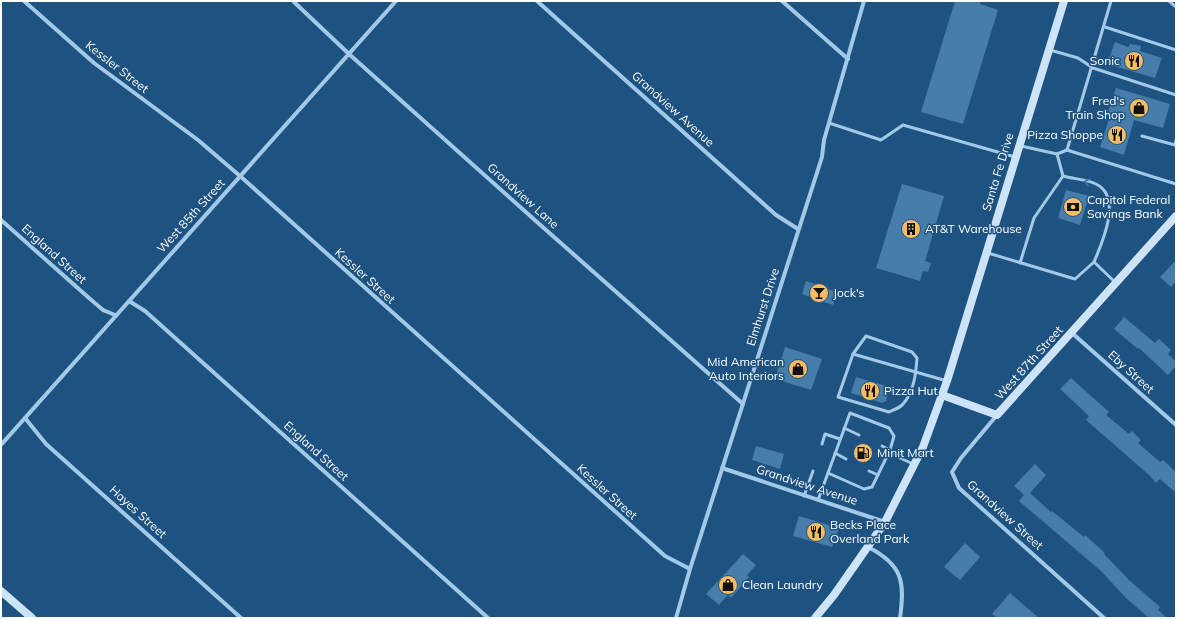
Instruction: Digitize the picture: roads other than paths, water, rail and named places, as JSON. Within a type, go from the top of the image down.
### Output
[{"type":"main road","name":"Santa Fe Drive","points":[[942,396],[1064,1]]},
{"type":"main road","name":"West 87th Street","points":[[942,396],[997,415],[1176,216]]},
{"type":"main road","points":[[815,618],[885,522],[915,465],[942,396]]},
{"type":"main road","points":[[1,591],[32,618]]},
{"type":"street","name":"Kessler Street","points":[[24,1],[94,63],[198,140],[665,556],[690,569]]},
{"type":"street","name":"Grandview Lane","points":[[293,1],[349,54],[743,404]]},
{"type":"street","name":"West 85th Street","points":[[1,445],[115,315],[396,1]]},
{"type":"street","name":"Grandview Avenue","points":[[537,1],[776,215],[798,228]]},
{"type":"street","points":[[782,1],[848,59]]},
{"type":"street","name":"Elmhurst Drive","points":[[676,618],[690,569],[822,157],[829,123],[864,1]]},
{"type":"street","name":"England Street","points":[[1,220],[103,310],[115,315]]},
{"type":"street","name":"England Street","points":[[129,301],[145,311],[488,618]]},
{"type":"street","name":"Eby Street","points":[[1072,333],[1176,425]]},
{"type":"street","name":"Grandview Street","points":[[997,415],[961,458],[952,472],[959,488],[1104,618]]},
{"type":"street","name":"Hayes Street","points":[[25,418],[46,444],[241,618]]},
{"type":"street","name":"Grandview Avenue","points":[[722,468],[885,522]]},
{"type":"street","points":[[868,547],[888,560],[900,579],[903,594],[900,618]]},
{"type":"lane","points":[[1067,150],[1093,68],[1111,1]]},
{"type":"lane","points":[[1169,1],[1176,7]]},
{"type":"lane","points":[[1105,27],[1176,50]]},
{"type":"lane","points":[[1049,49],[1078,58],[1093,68],[1176,95]]},
{"type":"lane","points":[[829,123],[881,140],[903,125],[1015,158]]},
{"type":"lane","points":[[1142,136],[1175,145],[1176,140]]},
{"type":"lane","points":[[1019,145],[1057,154],[1067,150],[1176,184]]},
{"type":"lane","points":[[1057,154],[1063,176]]},
{"type":"lane","points":[[986,253],[1075,279],[1094,262],[1104,240],[1110,215],[1107,195],[1096,184],[1063,176]]},
{"type":"lane","points":[[1020,263],[1034,218],[1042,204],[1063,176]]},
{"type":"lane","points":[[1094,262],[1116,284]]},
{"type":"lane","points":[[866,336],[912,352],[917,358],[916,372],[911,390],[903,405],[889,412],[838,397],[853,354],[866,336]]},
{"type":"lane","points":[[853,354],[947,381]]},
{"type":"lane","points":[[818,500],[850,413],[889,428],[894,436],[890,450],[872,487],[864,489],[828,474]]},
{"type":"lane","points":[[844,428],[858,435]]},
{"type":"lane","points":[[822,444],[825,434],[840,439]]},
{"type":"lane","points":[[882,446],[890,450],[896,456],[915,465]]},
{"type":"lane","points":[[835,453],[846,459]]},
{"type":"lane","points":[[804,496],[813,471]]},
{"type":"lane","points":[[869,471],[878,476]]},
{"type":"place","name":"Sonic","points":[[1134,61]]},
{"type":"place","name":"Fred's Train Shop","points":[[1139,108]]},
{"type":"place","name":"Pizza Shoppe","points":[[1117,135]]},
{"type":"place","name":"Capitol Federal Savings Bank","points":[[1073,207]]},
{"type":"place","name":"AT&T Warehouse","points":[[911,229]]},
{"type":"place","name":"Jock's","points":[[819,293]]},
{"type":"place","name":"Mid American Auto Interiors","points":[[798,369]]},
{"type":"place","name":"Pizza Hut","points":[[870,391]]},
{"type":"place","name":"Minit Mart","points":[[863,453]]},
{"type":"place","name":"Becks Place Overland Park","points":[[816,532]]},
{"type":"place","name":"Clean Laundry","points":[[728,585]]}]
